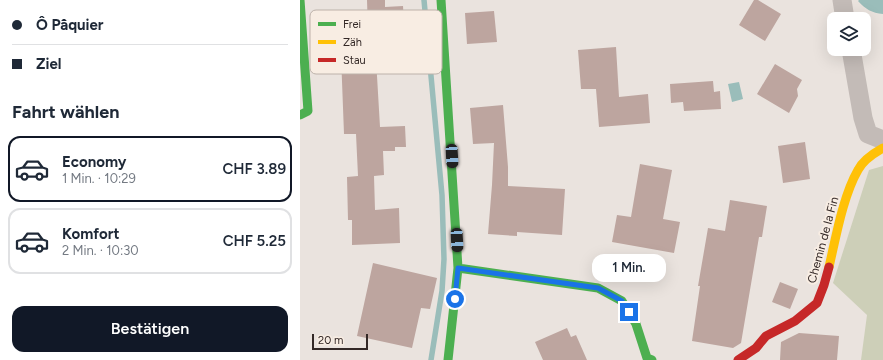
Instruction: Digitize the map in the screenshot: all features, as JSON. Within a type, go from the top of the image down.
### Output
[{"type":"street","points":[[300,0],[308,111],[300,115]]},
{"type":"street","points":[[441,0],[442,10]]},
{"type":"street","points":[[842,0],[844,12]]},
{"type":"street","points":[[442,16],[458,268],[448,360]]},
{"type":"street","points":[[852,56],[863,118],[868,134],[883,140]]},
{"type":"street","name":"Chemin de la Fin","points":[[738,360],[756,348],[766,336],[794,321],[817,303],[824,285],[844,205],[858,169],[870,155],[883,148]]},
{"type":"street","points":[[458,268],[598,288],[622,301],[636,324],[647,358],[652,360]]},
{"type":"green space","points":[[883,166],[883,360],[861,360],[867,315],[833,283],[869,170]]},
{"type":"water","points":[[883,0],[883,14],[875,13],[869,10],[858,1]]},
{"type":"water","points":[[739,82],[743,99],[732,102],[728,84]]},
{"type":"building","points":[[367,0],[385,0],[385,7],[403,6],[403,10],[367,10]]},
{"type":"building","points":[[754,0],[758,0],[781,14],[765,41],[739,25]]},
{"type":"building","points":[[494,11],[497,42],[467,44],[465,13]]},
{"type":"building","points":[[616,47],[619,97],[648,94],[650,123],[599,127],[596,89],[581,89],[578,50]]},
{"type":"building","points":[[775,64],[802,80],[797,89],[798,96],[789,113],[757,94]]},
{"type":"building","points":[[342,74],[377,74],[380,127],[405,126],[406,147],[395,147],[395,151],[383,151],[384,175],[374,176],[375,210],[399,208],[400,243],[352,245],[352,220],[348,220],[347,177],[358,176],[356,134],[344,134]]},
{"type":"building","points":[[713,81],[714,92],[720,91],[721,109],[684,111],[683,102],[671,103],[670,84]]},
{"type":"building","points":[[503,105],[508,186],[565,189],[562,235],[517,232],[517,236],[488,234],[494,143],[473,144],[470,108]]},
{"type":"building","points":[[805,142],[810,179],[783,183],[778,146]]},
{"type":"building","points":[[640,164],[672,170],[663,219],[680,222],[674,253],[612,242],[617,215],[631,217]]},
{"type":"building","points":[[730,200],[767,206],[762,237],[759,237],[741,343],[733,348],[692,341],[700,286],[698,286],[708,228],[725,231]]},
{"type":"building","points":[[373,263],[437,278],[430,309],[421,308],[412,348],[357,336]]},
{"type":"building","points":[[780,282],[798,289],[790,309],[772,302]]},
{"type":"building","points":[[567,328],[571,337],[576,335],[587,360],[543,360],[535,342]]},
{"type":"building","points":[[799,333],[839,336],[837,360],[780,360],[781,342]]},
{"type":"waterway","points":[[424,0],[425,10]]},
{"type":"waterway","points":[[431,74],[442,195],[444,259],[442,291],[431,360]]},
{"type":"traffic: fast","points":[[300,0],[308,111],[300,115]]},
{"type":"traffic: fast","points":[[441,0],[442,10]]},
{"type":"traffic: fast","points":[[442,16],[458,268],[448,360]]},
{"type":"traffic: fast","points":[[458,268],[598,288],[622,301],[636,324],[647,358],[652,360]]},
{"type":"traffic: slow","points":[[829,267],[840,217],[853,180],[863,163],[883,148]]},
{"type":"traffic: jam","points":[[738,360],[756,348],[766,336],[795,321],[817,303],[829,267]]},
{"type":"route","points":[[455,299],[458,268],[598,288],[622,301],[629,312]]}]
